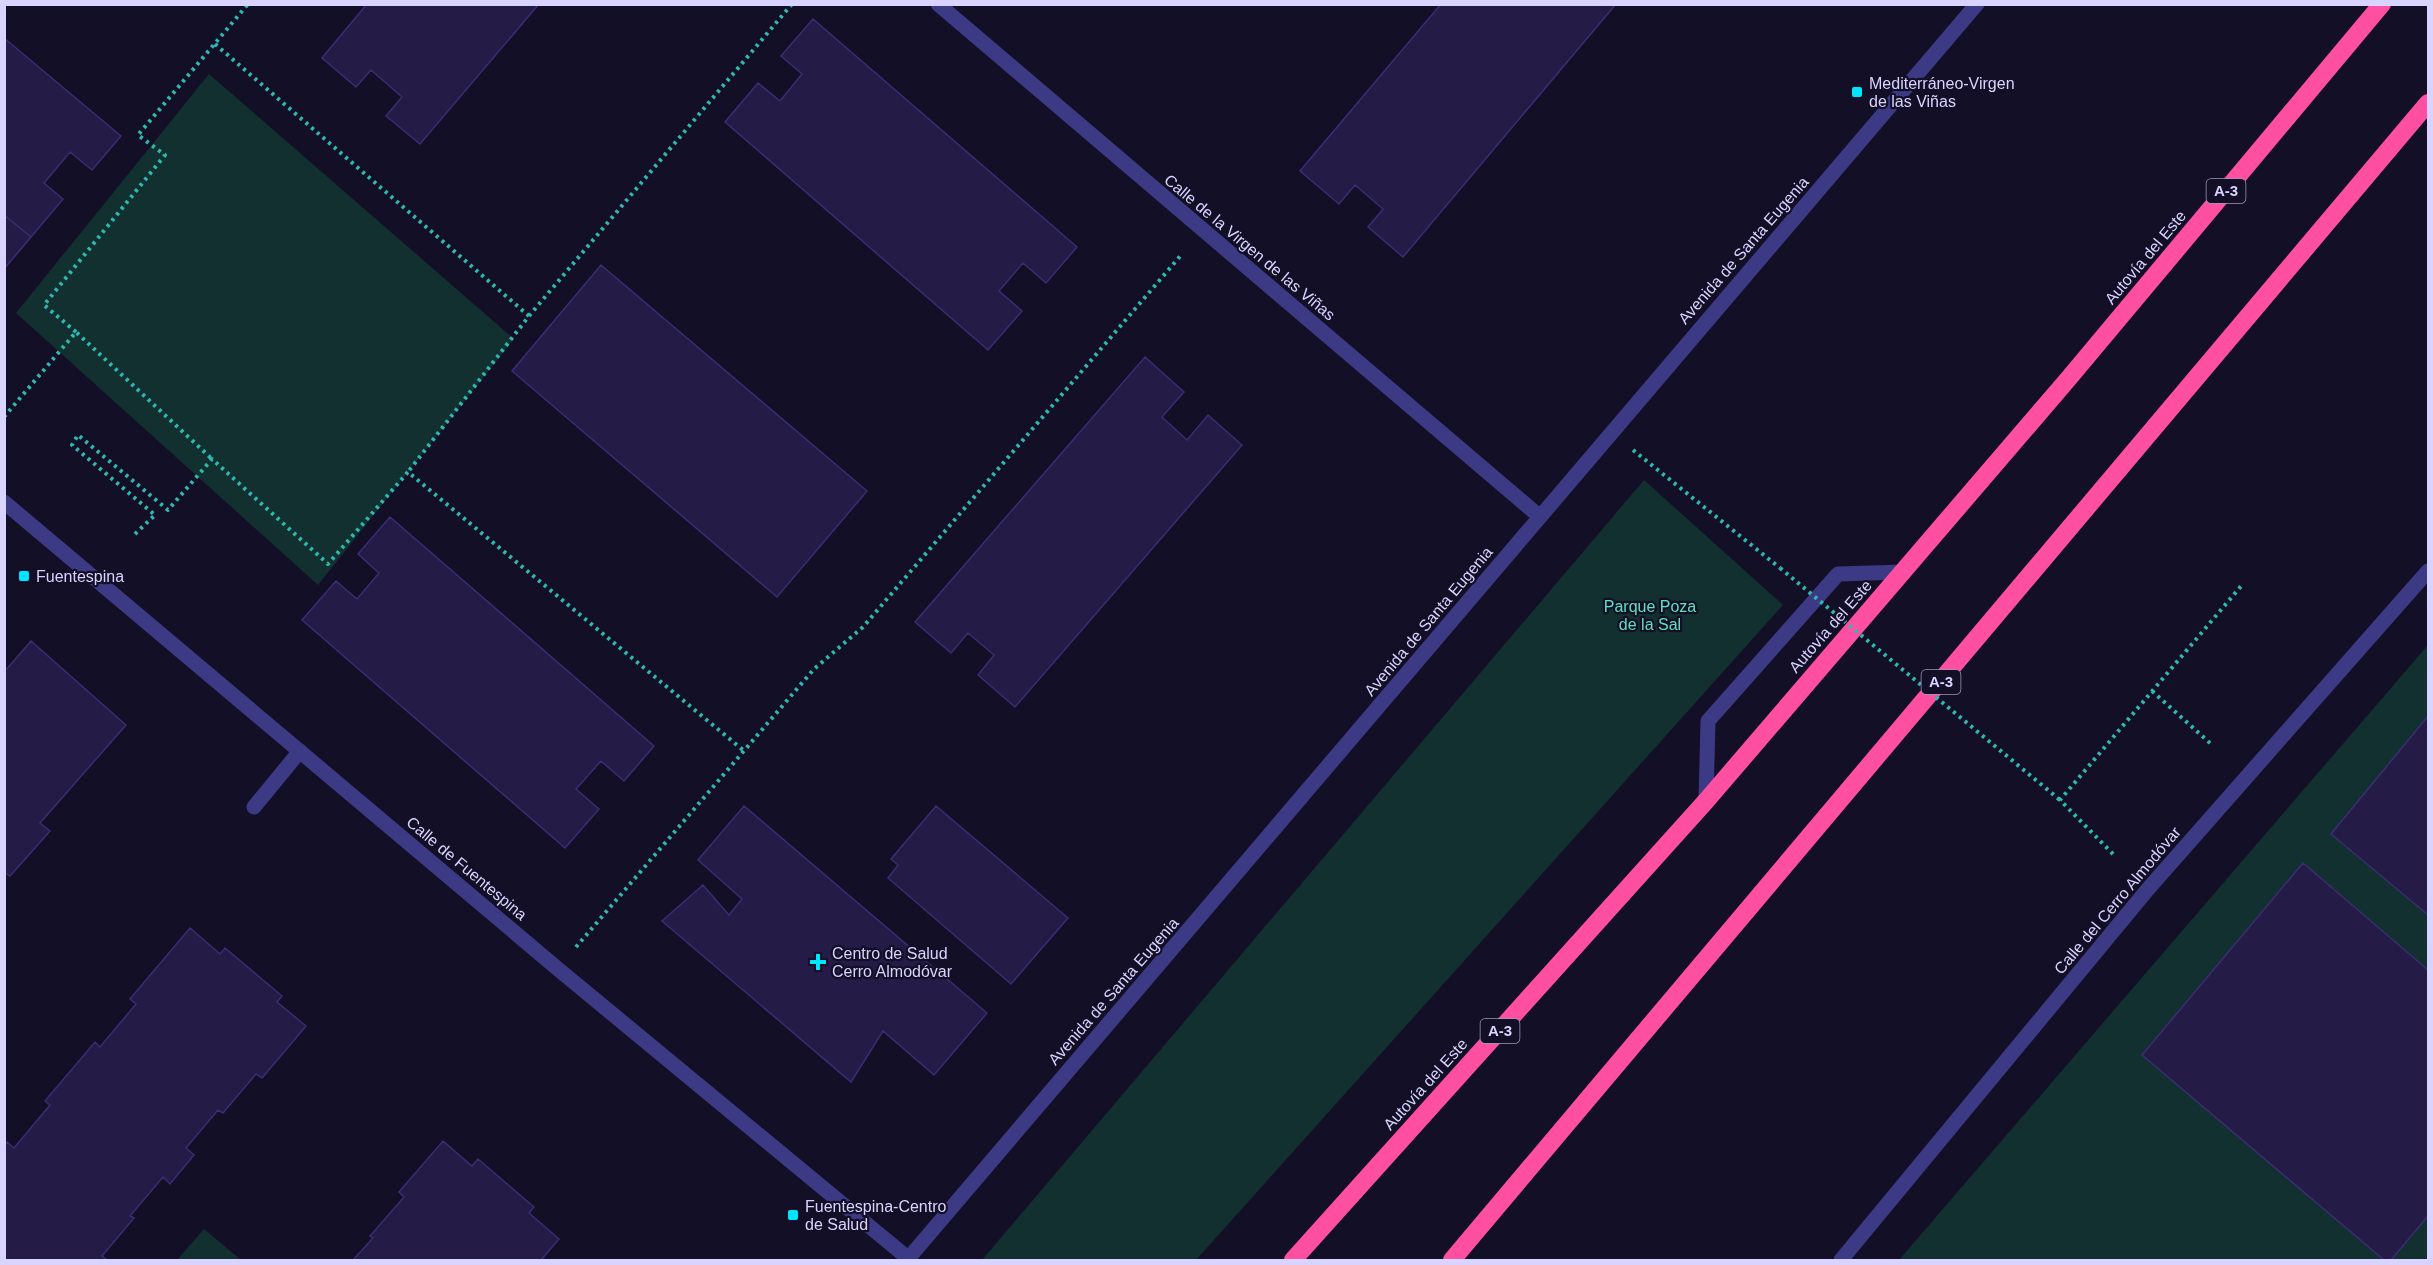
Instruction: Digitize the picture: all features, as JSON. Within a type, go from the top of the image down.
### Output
[{"type":"highway","name":"Autovía del Este","points":[[1293,1260],[1706,801],[2069,378],[2382,4]]},
{"type":"highway","name":"A-3","points":[[1452,1260],[2428,103]]},
{"type":"street","name":"Calle de la Virgen de las Viñas","points":[[938,4],[1539,516]]},
{"type":"street","name":"Avenida de Santa Eugenia","points":[[908,1260],[1977,4]]},
{"type":"street","name":"Calle de Fuentespina","points":[[4,502],[558,969],[908,1260]]},
{"type":"street","name":"Calle del Cerro Almodóvar","points":[[1841,1260],[2148,889],[2428,571]]},
{"type":"street","points":[[1706,801],[1708,721],[1730,695],[1838,574],[1903,572]]},
{"type":"street","points":[[254,807],[300,751]]},
{"type":"path","points":[[248,4],[138,135],[165,154],[44,305],[328,564],[408,472],[528,316],[792,4]]},
{"type":"path","points":[[215,44],[528,316]]},
{"type":"path","points":[[558,969],[814,669],[863,627],[1182,254]]},
{"type":"path","points":[[4,417],[76,332]]},
{"type":"path","points":[[1611,433],[1780,568],[2060,800],[2114,854]]},
{"type":"path","points":[[135,534],[155,515],[72,445],[78,435],[168,510],[212,459],[223,470]]},
{"type":"path","points":[[408,472],[743,750]]},
{"type":"path","points":[[2060,800],[2242,585]]},
{"type":"path","points":[[2152,691],[2211,744]]},
{"type":"green space","points":[[209,74],[514,339],[318,585],[16,313]]},
{"type":"green space","name":"Parque Poza de la Sal","points":[[1644,480],[1783,605],[1196,1260],[982,1260]]},
{"type":"green space","points":[[2428,645],[2428,1260],[1899,1260]]},
{"type":"green space","points":[[204,1229],[241,1260],[177,1260]]},
{"type":"building","points":[[367,4],[539,4],[420,144],[386,116],[402,97],[371,70],[356,87],[322,58]]},
{"type":"building","points":[[1441,4],[1616,4],[1403,257],[1368,227],[1383,209],[1355,185],[1339,204],[1300,171]]},
{"type":"building","points":[[813,19],[1077,247],[1046,283],[1023,263],[999,291],[1022,311],[988,350],[725,122],[758,83],[780,101],[802,74],[781,56]]},
{"type":"building","points":[[4,38],[121,136],[92,170],[70,152],[44,183],[63,199],[31,237],[4,215]]},
{"type":"building","points":[[4,215],[31,237],[4,269]]},
{"type":"building","points":[[601,265],[867,491],[777,597],[512,371]]},
{"type":"building","points":[[1145,357],[1184,392],[1162,417],[1187,440],[1208,415],[1242,445],[1015,707],[978,675],[994,655],[968,633],[951,653],[915,622]]},
{"type":"building","points":[[390,517],[654,746],[624,781],[601,761],[576,789],[599,809],[565,848],[302,620],[336,581],[357,599],[379,573],[358,554]]},
{"type":"building","points":[[31,641],[126,725],[40,823],[50,831],[10,876],[4,872],[4,672]]},
{"type":"building","points":[[2428,716],[2428,915],[2331,834]]},
{"type":"building","name":"Centro de Salud Cerro Almodóvar","points":[[744,806],[987,1013],[934,1075],[883,1031],[851,1082],[662,921],[703,885],[729,915],[742,899],[698,860]]},
{"type":"building","points":[[936,806],[1068,918],[1011,984],[888,878],[898,865],[891,859]]},
{"type":"building","points":[[2303,863],[2428,970],[2428,1216],[2391,1260],[2384,1260],[2142,1055]]},
{"type":"building","points":[[190,928],[220,954],[225,948],[282,996],[277,1002],[306,1026],[262,1078],[256,1074],[223,1113],[218,1110],[186,1148],[194,1155],[170,1184],[163,1177],[130,1216],[134,1218],[102,1256],[107,1260],[4,1260],[4,1146],[7,1142],[14,1148],[50,1105],[45,1101],[95,1042],[100,1047],[136,1004],[130,999]]},
{"type":"building","points":[[443,1141],[472,1166],[478,1159],[534,1207],[529,1213],[559,1239],[541,1260],[353,1260],[373,1238],[370,1236],[404,1197],[399,1192]]},
{"type":"place","name":"Mediterráneo-Virgen de las Viñas","points":[[1857,92]]},
{"type":"place","name":"Fuentespina","points":[[24,576]]},
{"type":"place","name":"Centro de Salud Cerro Almodóvar","points":[[818,962]]},
{"type":"place","name":"Fuentespina-Centro de Salud","points":[[793,1215]]}]
